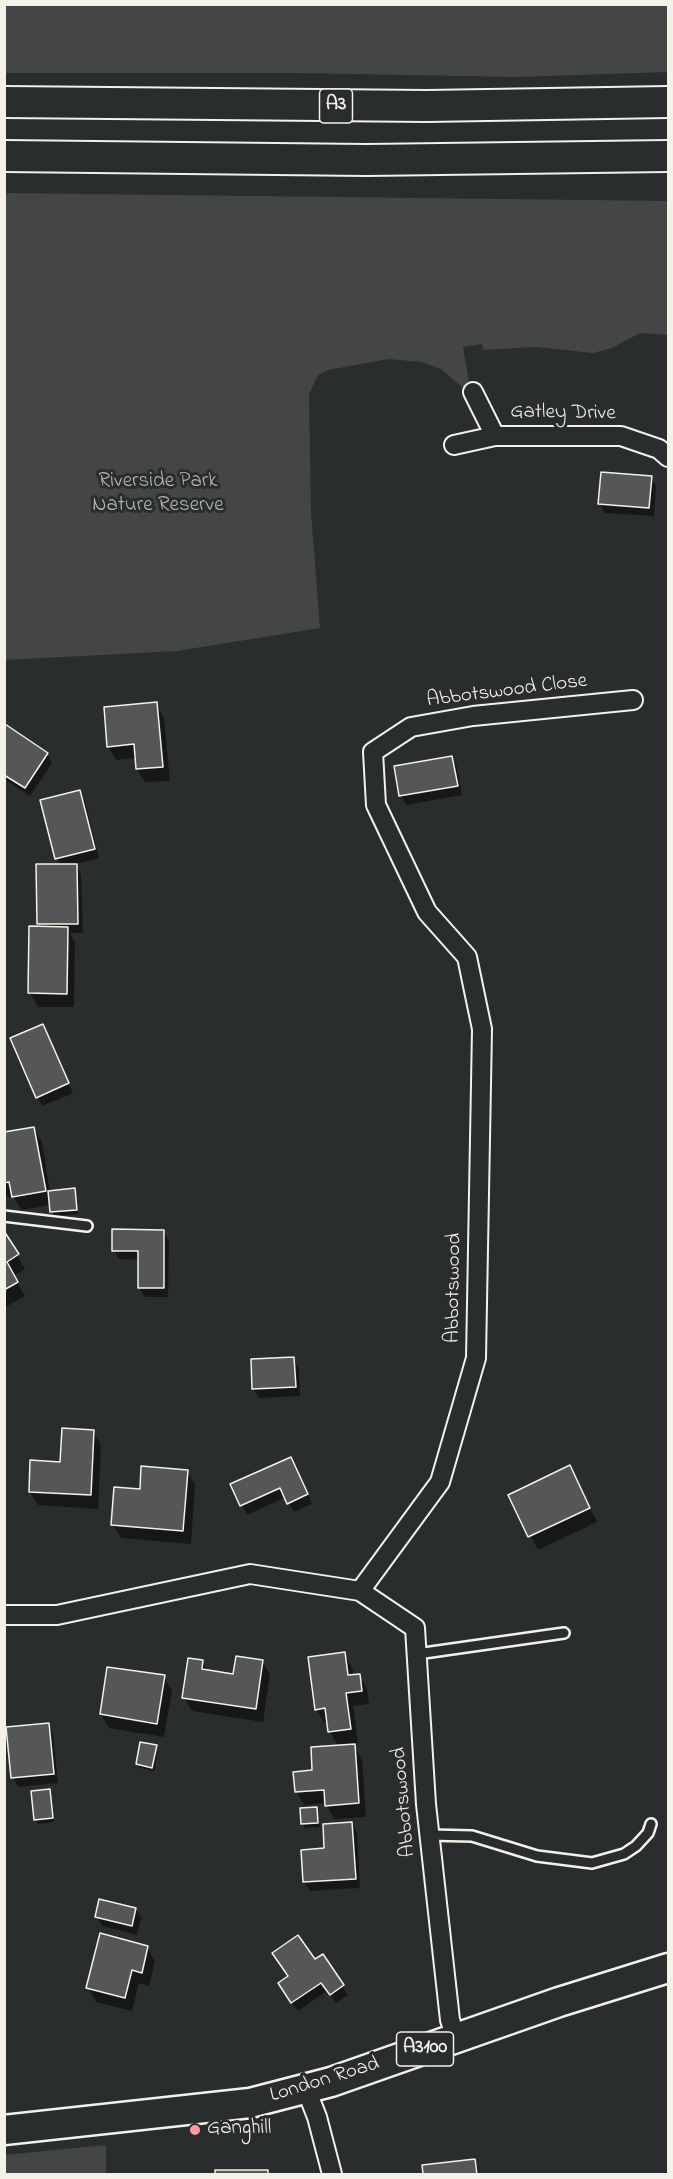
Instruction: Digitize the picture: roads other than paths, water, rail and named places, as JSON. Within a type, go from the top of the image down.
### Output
[{"type":"highway","name":"A3","points":[[4,102],[427,106],[669,102]]},
{"type":"highway","points":[[4,156],[354,160],[669,156]]},
{"type":"main road","name":"London Road","points":[[4,2130],[250,2103],[306,2089],[618,1982],[669,1968]]},
{"type":"street","points":[[473,392],[495,436]]},
{"type":"street","name":"Gatley Drive","points":[[454,445],[495,436],[621,436],[659,449],[669,457]]},
{"type":"street","name":"Abbotswood Close","points":[[467,957],[427,912],[376,805],[373,752],[411,727],[474,716],[633,700]]},
{"type":"street","name":"Abbotswood","points":[[360,1591],[440,1482],[476,1358],[482,1029],[467,957]]},
{"type":"street","name":"Abbotswood","points":[[4,1615],[57,1615],[250,1574],[360,1591],[415,1628],[429,1835],[450,2020],[456,2038]]},
{"type":"street","points":[[306,2089],[317,2117],[332,2175]]},
{"type":"lane","points":[[4,1216],[87,1226]]},
{"type":"lane","points":[[417,1654],[564,1633]]},
{"type":"lane","points":[[429,1835],[472,1836],[537,1856],[592,1863],[624,1854],[636,1846],[648,1833],[651,1824]]},
{"type":"place","name":"Ganghill","points":[[195,2130]]},
{"type":"park label","name":"Riverside Park Nature Reserve","points":[[158,495]]}]
